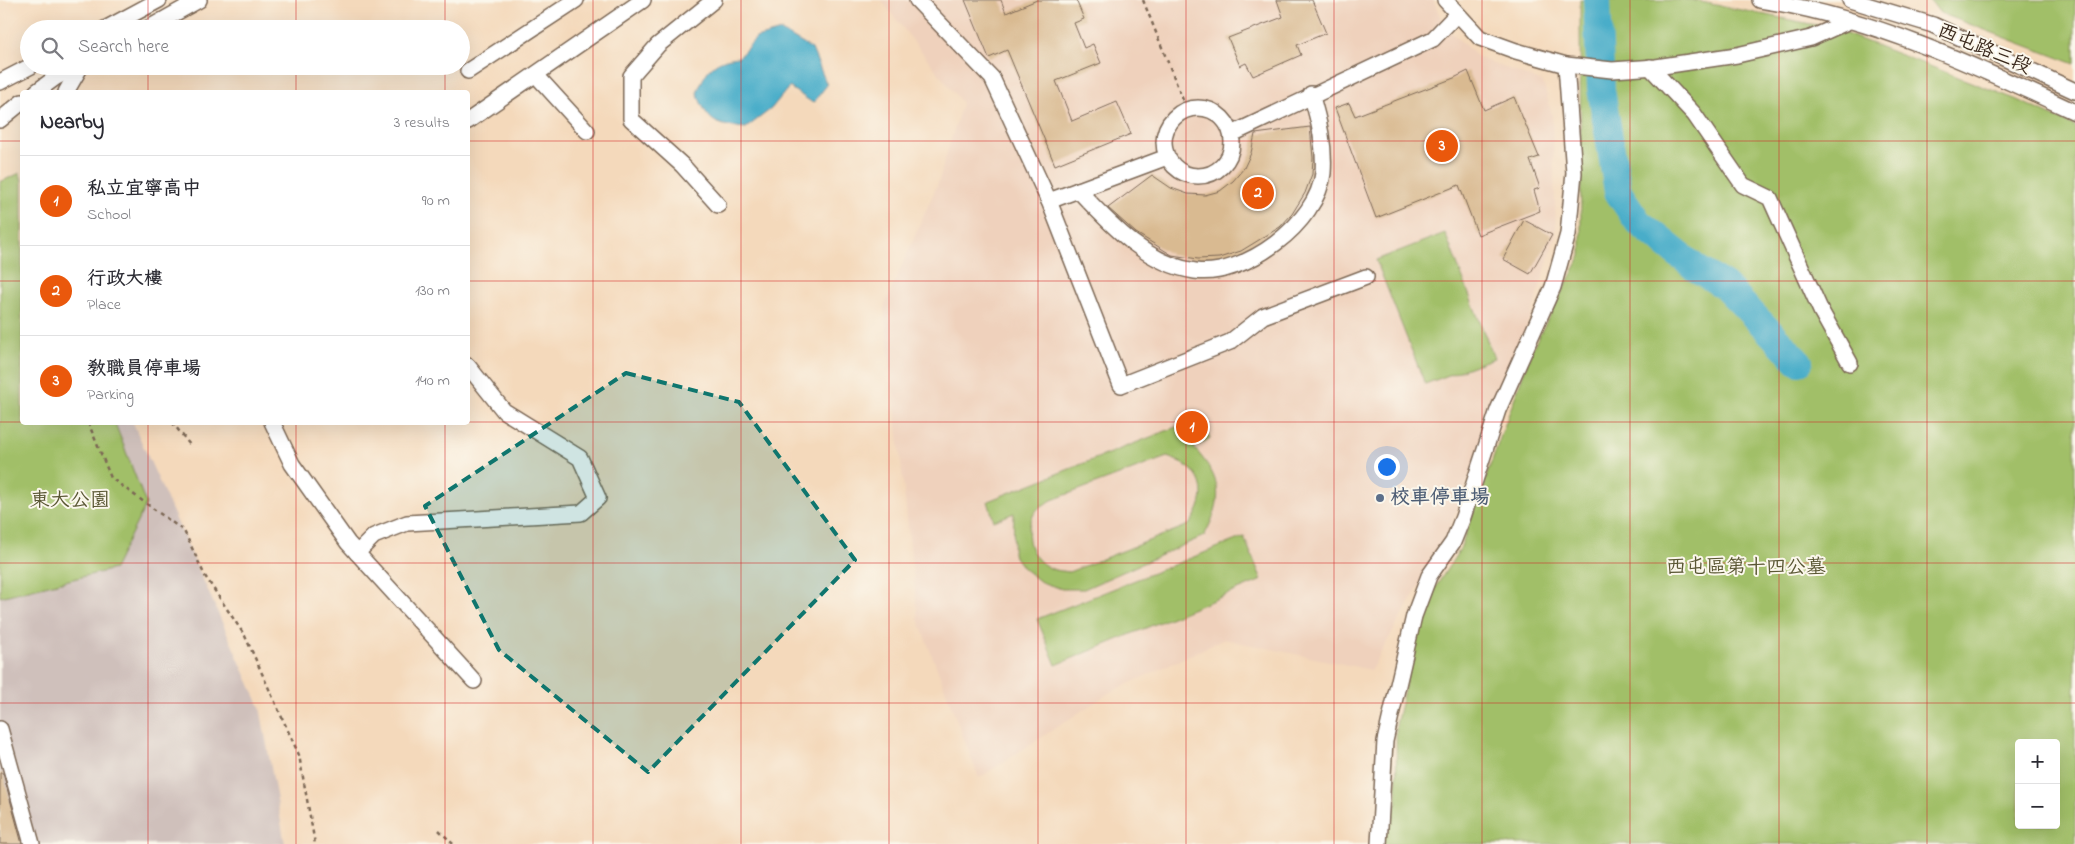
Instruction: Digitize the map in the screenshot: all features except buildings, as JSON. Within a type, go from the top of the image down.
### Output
[{"type":"street","points":[[121,20],[159,0]]},
{"type":"street","points":[[163,20],[199,0]]},
{"type":"street","points":[[470,70],[576,0]]},
{"type":"street","points":[[470,120],[643,0]]},
{"type":"street","points":[[714,0],[658,45],[631,76],[631,118],[682,165],[718,205]]},
{"type":"street","points":[[917,0],[992,78],[1049,201],[1121,386],[1230,342],[1263,316],[1366,277]]},
{"type":"street","points":[[1445,0],[1480,38],[1516,51],[1566,65],[1612,70],[1650,67],[1737,55],[1811,38],[1849,21]]},
{"type":"street","name":"西屯路三段","points":[[1760,0],[1792,5],[1893,33],[2004,79],[2075,112]]},
{"type":"street","name":"西屯路三段","points":[[1850,0],[1933,25],[2075,91]]},
{"type":"street","points":[[1232,134],[1311,94],[1433,39],[1457,14]]},
{"type":"street","points":[[1380,844],[1385,741],[1414,616],[1429,576],[1453,542],[1498,410],[1553,286],[1568,234],[1574,173],[1566,65]]},
{"type":"street","points":[[1650,67],[1694,114],[1743,185],[1770,198],[1821,312],[1850,363]]},
{"type":"street","points":[[0,82],[20,72]]},
{"type":"street","points":[[39,90],[61,75]]},
{"type":"street","points":[[67,90],[74,75]]},
{"type":"street","points":[[536,75],[587,131]]},
{"type":"street","points":[[1078,190],[1111,226],[1153,257],[1195,271],[1232,268],[1275,245],[1308,212],[1323,174],[1323,136],[1311,94]]},
{"type":"street","points":[[0,120],[20,104]]},
{"type":"street","points":[[1196,108],[1214,112],[1228,125],[1232,134],[1231,154],[1219,170],[1210,175],[1190,176],[1180,172],[1167,157],[1164,148],[1167,129],[1178,114],[1196,108]]},
{"type":"street","points":[[1049,201],[1167,157]]},
{"type":"street","points":[[358,554],[374,536],[407,523],[581,513],[598,498],[580,458],[504,411],[470,368]]},
{"type":"street","points":[[273,425],[292,464],[358,554],[474,681]]},
{"type":"street","points":[[1,739],[32,844]]},
{"type":"path","points":[[1143,0],[1187,110]]},
{"type":"path","points":[[89,425],[111,478],[184,531],[205,576],[245,636],[298,755],[315,844]]},
{"type":"path","points":[[174,425],[190,445]]},
{"type":"path","points":[[439,830],[453,844]]},
{"type":"highlighted area","points":[[626,373],[739,402],[855,560],[648,772],[499,650],[425,506]]},
{"type":"shaded area","points":[[881,0],[1433,0],[1444,26],[1479,58],[1543,82],[1552,115],[1556,234],[1532,313],[1444,542],[1371,670],[1224,639],[1109,693],[979,778],[918,619],[884,307],[938,183],[962,103]]},
{"type":"shaded area","points":[[0,203],[20,402],[20,425],[134,425],[260,707],[285,844],[0,844]]},
{"type":"green space","name":"西屯區第十四公墓","points":[[1580,0],[1691,0],[1831,28],[2015,99],[2075,126],[2075,844],[1382,844],[1397,802],[1396,725],[1423,607],[1460,549],[1533,347],[1581,256]]},
{"type":"green space","points":[[1930,0],[2075,0],[2075,64],[1940,13]]},
{"type":"green space","name":"東大公園","points":[[20,173],[20,425],[116,425],[146,504],[114,569],[0,597],[0,182]]},
{"type":"green space","points":[[1445,233],[1494,358],[1425,384],[1376,260]]},
{"type":"green space","points":[[1199,418],[1210,438],[1194,448],[1211,470],[1217,490],[1215,511],[1204,536],[1084,589],[1062,589],[1041,582],[1023,568],[1013,554],[1014,513],[994,521],[988,501]],"holes":[[[1167,457],[1180,462],[1196,475],[1202,493],[1196,514],[1189,525],[1069,572],[1052,569],[1037,558],[1032,551],[1028,535],[1032,518],[1036,511],[1052,500]]]},
{"type":"green space","points":[[1244,537],[1262,580],[1056,665],[1037,619]]},
{"type":"water","points":[[781,31],[812,49],[827,85],[813,103],[789,87],[771,109],[746,128],[727,126],[714,121],[705,111],[697,93],[707,72],[723,60],[739,57],[756,38]]},
{"type":"waterway","points":[[1597,0],[1601,89],[1618,192],[1638,222],[1697,269],[1725,286],[1799,362]]},
{"type":"place","name":"教職員停車場","points":[[1442,146]]},
{"type":"place","name":"行政大樓","points":[[1258,193]]},
{"type":"place","name":"私立宜寧高中","points":[[1192,427]]},
{"type":"place","name":"校車停車場","points":[[1380,498]]}]
